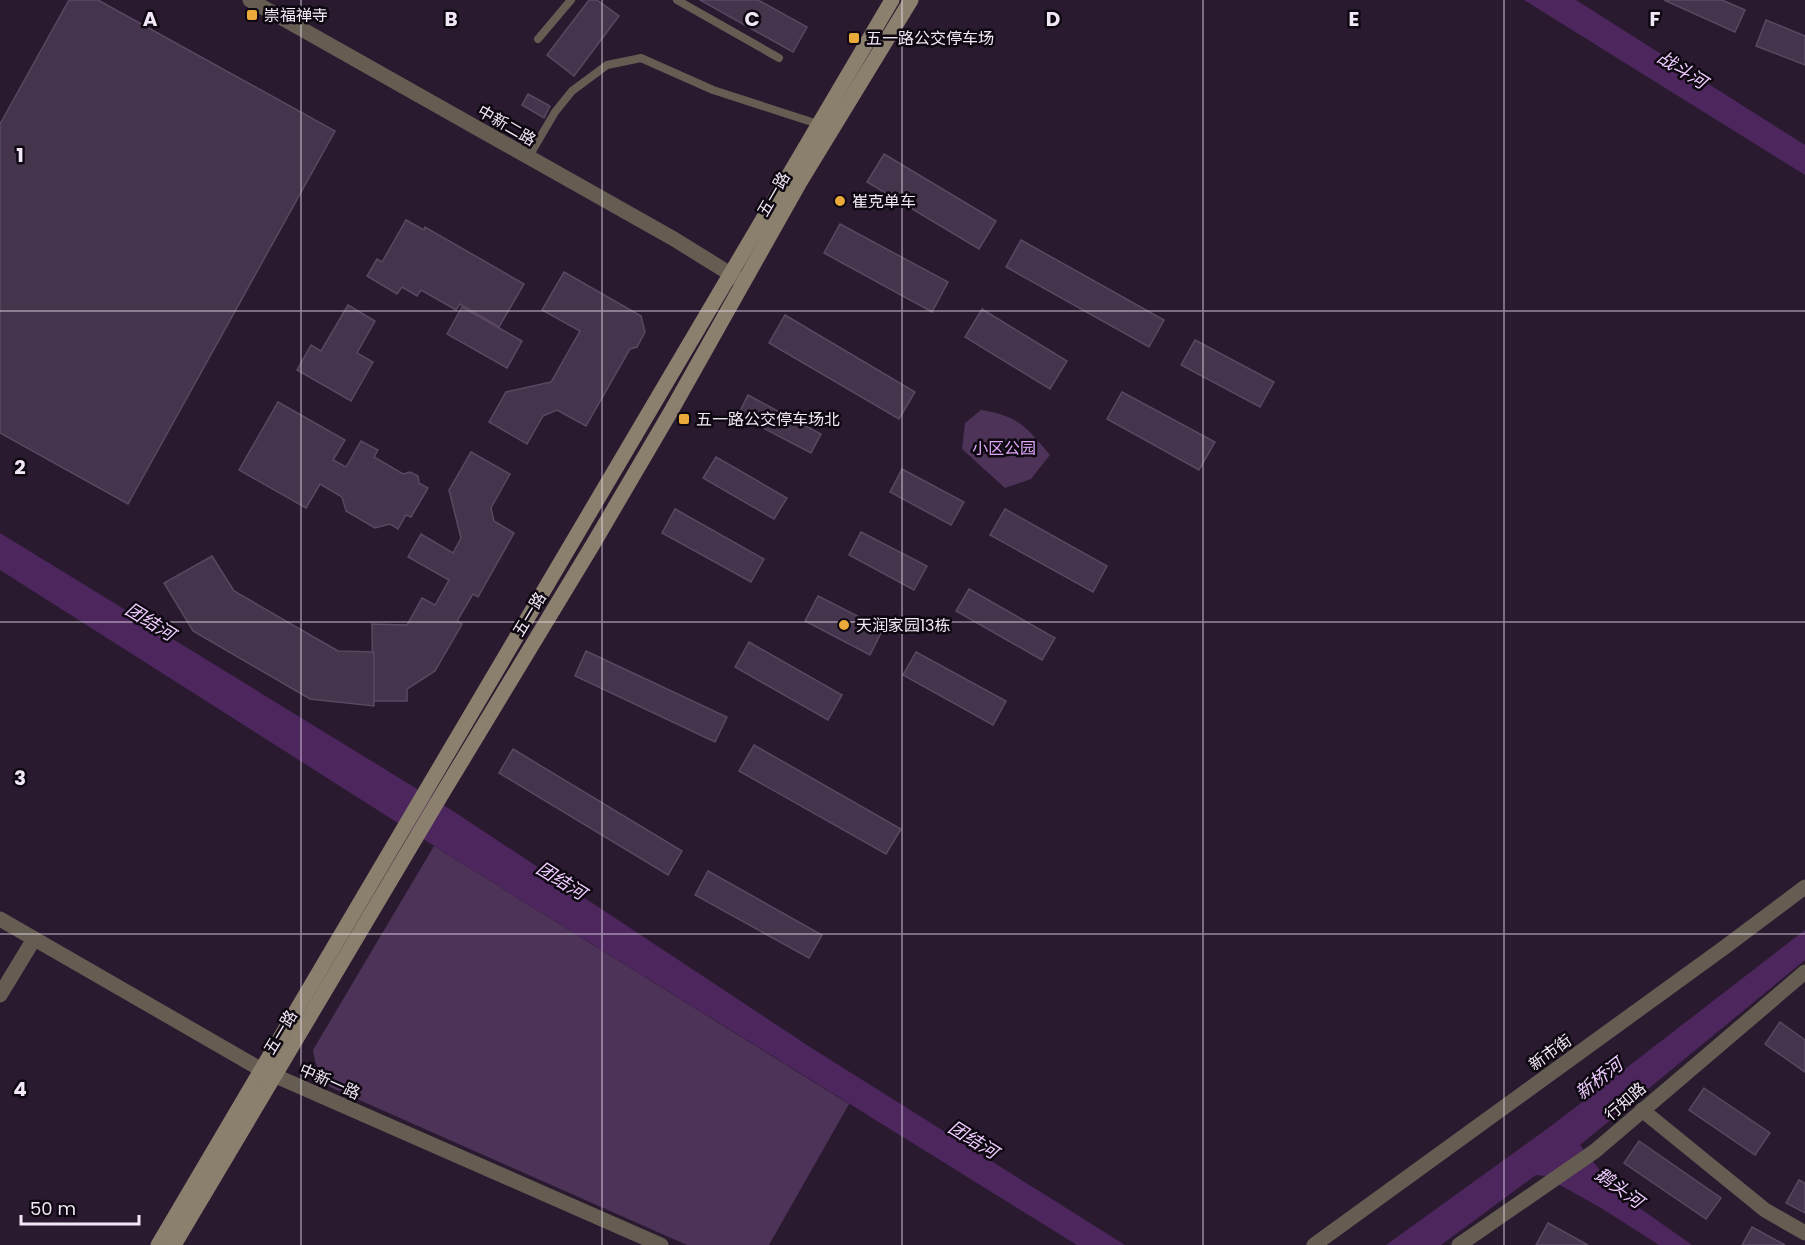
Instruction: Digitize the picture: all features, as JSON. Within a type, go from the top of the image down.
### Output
[{"type":"main road","name":"五一路","points":[[407,839],[430,782],[892,0]]},
{"type":"main road","name":"五一路","points":[[158,1245],[268,1073],[407,839],[442,794],[598,536],[800,182],[910,0]]},
{"type":"main road","name":"五一路","points":[[174,1245],[268,1073]]},
{"type":"street","name":"中新二路","points":[[250,0],[674,239],[744,283]]},
{"type":"street","name":"新市街","points":[[1314,1245],[1805,887]]},
{"type":"street","name":"中新一路","points":[[0,919],[268,1073],[661,1245]]},
{"type":"street","points":[[0,995],[34,939]]},
{"type":"street","name":"行知路","points":[[1460,1245],[1595,1151],[1805,972]]},
{"type":"street","points":[[1642,1110],[1765,1210],[1805,1233]]},
{"type":"lane","points":[[538,39],[572,0]]},
{"type":"lane","points":[[677,0],[779,58]]},
{"type":"lane","points":[[528,158],[555,112],[572,91],[607,65],[641,58],[713,90],[833,129]]},
{"type":"green space","name":"小区公园","points":[[981,410],[1013,419],[1021,424],[1050,455],[1031,479],[1005,488],[962,449],[965,423]]},
{"type":"green space","points":[[434,846],[849,1104],[769,1245],[687,1245],[330,1087],[326,1083],[318,1070],[313,1050]]},
{"type":"water","name":"战斗河","points":[[1524,0],[1576,0],[1805,145],[1805,175]]},
{"type":"water","points":[[0,533],[453,811],[810,1047],[1125,1245],[1077,1245],[434,846],[0,570]]},
{"type":"water","points":[[1805,930],[1805,960],[1580,1145],[1617,1192],[1692,1245],[1659,1245],[1601,1208],[1544,1176],[1536,1175],[1441,1245],[1386,1245],[1555,1123]]},
{"type":"building","points":[[69,0],[98,0],[335,131],[128,504],[0,433],[0,124]]},
{"type":"building","points":[[589,0],[597,0],[619,16],[574,76],[547,55]]},
{"type":"building","points":[[700,0],[758,0],[807,27],[793,52]]},
{"type":"building","points":[[1664,0],[1722,0],[1745,10],[1735,32]]},
{"type":"building","points":[[1766,20],[1805,36],[1805,65],[1756,46]]},
{"type":"building","points":[[528,94],[550,106],[544,118],[522,105]]},
{"type":"building","points":[[884,154],[996,221],[979,249],[867,182]]},
{"type":"building","points":[[406,220],[424,230],[425,227],[524,284],[499,327],[460,304],[456,310],[421,290],[417,296],[402,287],[397,294],[367,276],[377,259],[382,262]]},
{"type":"building","points":[[840,224],[948,282],[932,312],[824,253]]},
{"type":"building","points":[[1021,240],[1164,320],[1149,347],[1006,267]]},
{"type":"building","points":[[564,272],[641,316],[645,332],[637,347],[630,349],[586,426],[557,410],[543,416],[527,444],[489,422],[506,392],[551,382],[580,331],[542,310]]},
{"type":"building","points":[[348,305],[375,321],[357,353],[373,362],[351,401],[297,370],[311,345],[321,351]]},
{"type":"building","points":[[462,307],[522,341],[507,368],[447,334]]},
{"type":"building","points":[[982,309],[1067,361],[1050,389],[965,337]]},
{"type":"building","points":[[785,315],[915,392],[899,419],[769,343]]},
{"type":"building","points":[[1195,340],[1274,382],[1260,407],[1181,365]]},
{"type":"building","points":[[1122,392],[1215,442],[1199,470],[1107,419]]},
{"type":"building","points":[[748,395],[821,434],[811,453],[738,415]]},
{"type":"building","points":[[278,402],[345,440],[333,460],[346,467],[361,441],[378,450],[374,457],[403,474],[410,472],[418,476],[419,483],[428,488],[411,517],[406,515],[398,529],[390,524],[375,528],[346,511],[342,497],[320,484],[306,508],[239,470]]},
{"type":"building","points":[[471,452],[510,474],[491,508],[494,521],[514,533],[478,597],[473,594],[457,621],[462,624],[435,671],[407,689],[407,701],[373,701],[372,624],[407,625],[422,598],[435,605],[449,580],[408,557],[421,534],[453,553],[461,538],[449,490]]},
{"type":"building","points":[[716,457],[787,498],[774,519],[703,478]]},
{"type":"building","points":[[902,469],[964,502],[951,525],[890,492]]},
{"type":"building","points":[[675,509],[764,559],[751,582],[662,533]]},
{"type":"building","points":[[1005,509],[1107,566],[1093,592],[990,535]]},
{"type":"building","points":[[861,532],[927,566],[914,590],[849,555]]},
{"type":"building","points":[[212,556],[234,591],[338,651],[374,652],[374,706],[310,699],[193,631],[164,583]]},
{"type":"building","points":[[969,589],[1055,638],[1042,660],[956,611]]},
{"type":"building","name":"天润家园13栋","points":[[818,596],[883,629],[870,655],[805,621]]},
{"type":"building","points":[[749,642],[842,695],[828,720],[735,667]]},
{"type":"building","points":[[586,651],[727,717],[715,742],[575,676]]},
{"type":"building","points":[[916,652],[1006,701],[993,725],[903,675]]},
{"type":"building","points":[[754,745],[901,829],[886,854],[739,771]]},
{"type":"building","points":[[513,749],[682,851],[668,875],[499,773]]},
{"type":"building","points":[[708,871],[822,935],[809,958],[695,895]]},
{"type":"building","points":[[1780,1022],[1805,1040],[1805,1072],[1765,1044]]},
{"type":"building","points":[[1704,1088],[1770,1133],[1755,1155],[1689,1110]]},
{"type":"building","points":[[1639,1141],[1721,1198],[1706,1219],[1624,1163]]},
{"type":"building","points":[[1799,1180],[1805,1183],[1805,1213],[1786,1203]]},
{"type":"building","points":[[1548,1223],[1588,1245],[1536,1245]]},
{"type":"building","points":[[1752,1227],[1785,1245],[1742,1245]]},
{"type":"place","name":"崇福禅寺","points":[[252,15]]},
{"type":"place","name":"五一路公交停车场","points":[[854,38]]},
{"type":"place","name":"崔克单车","points":[[840,201]]},
{"type":"place","name":"五一路公交停车场北","points":[[684,419]]},
{"type":"place","name":"天润家园13栋","points":[[844,625]]},
{"type":"water label","name":"团结河","points":[[150,622]]},
{"type":"water label","name":"团结河","points":[[561,881]]},
{"type":"water label","name":"新桥河","points":[[1599,1079]]},
{"type":"water label","name":"团结河","points":[[973,1140]]},
{"type":"water label","name":"鹅头河","points":[[1619,1188]]}]
